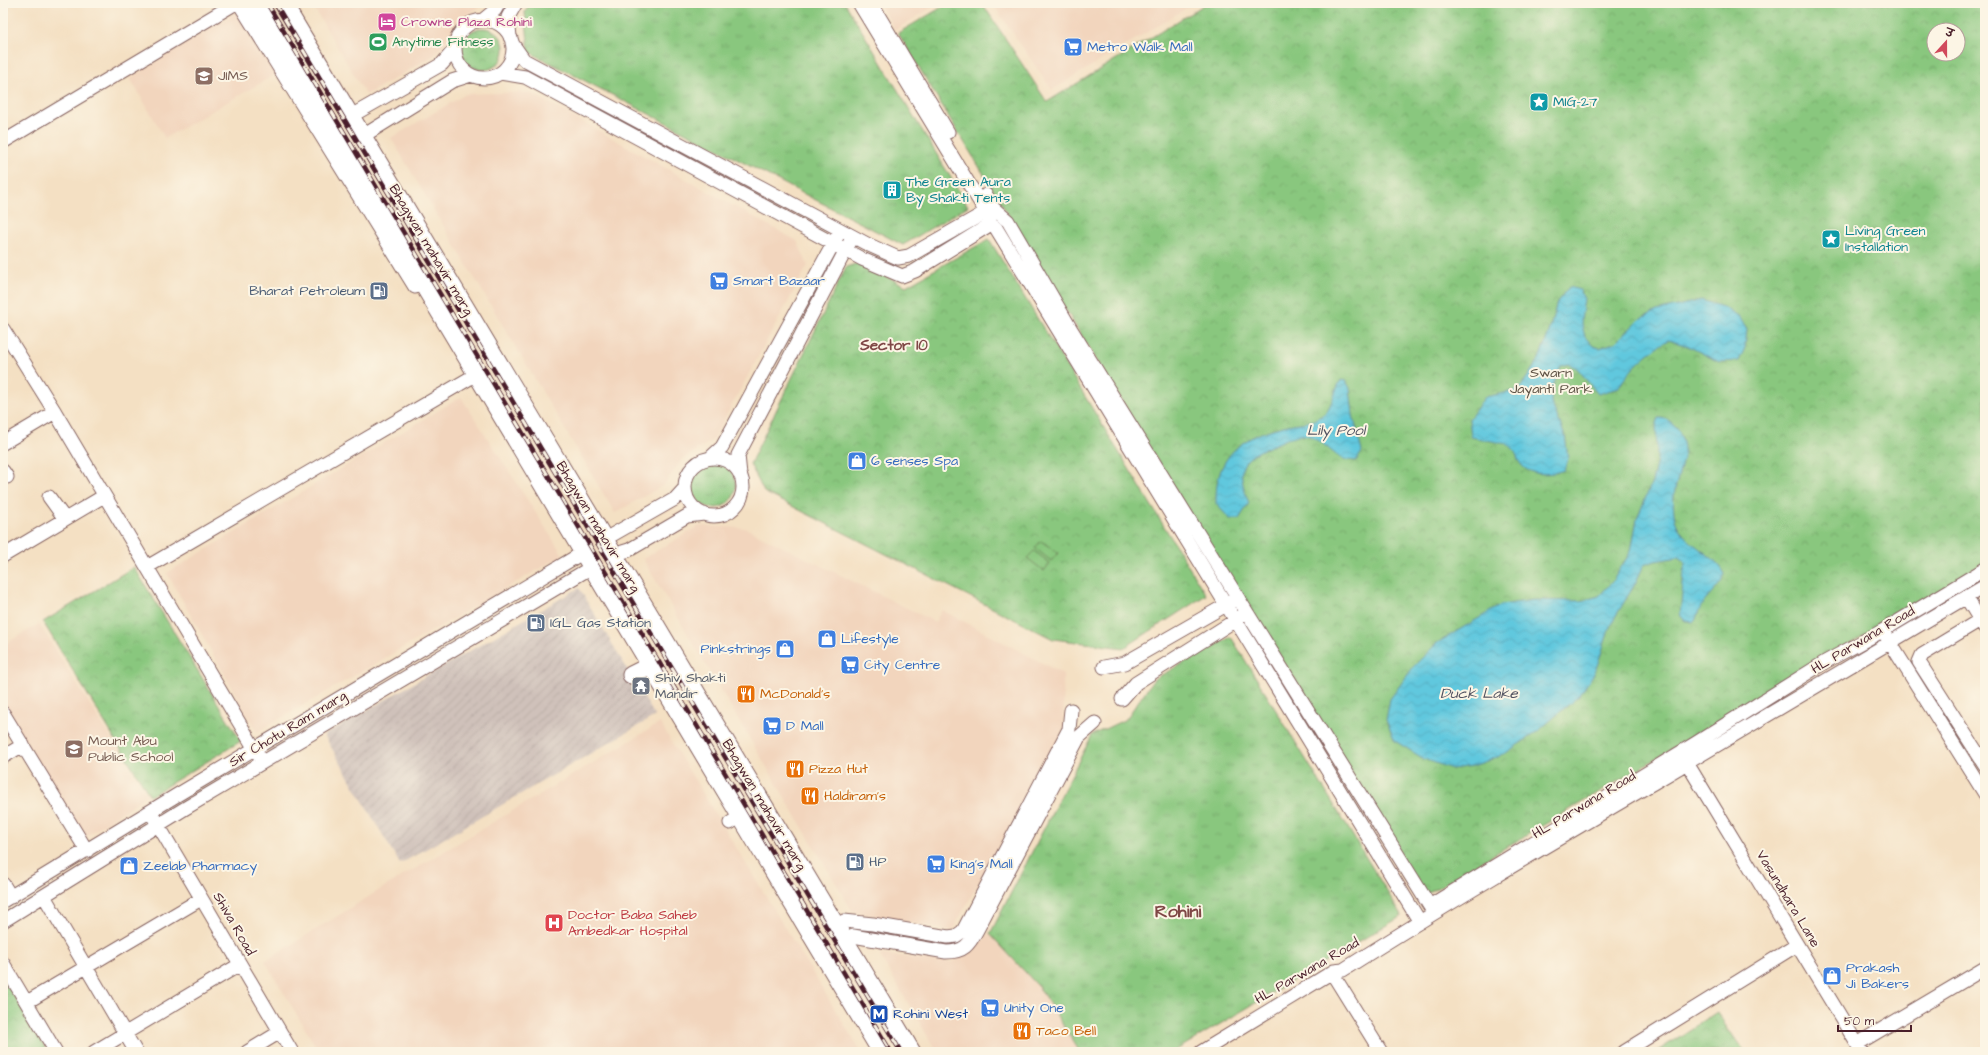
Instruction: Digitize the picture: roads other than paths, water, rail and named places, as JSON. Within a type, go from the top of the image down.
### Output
[{"type":"main road","name":"Bhagwan mahavir marg","points":[[255,3],[651,664],[735,820],[881,1052]]},
{"type":"main road","name":"Bhagwan mahavir marg","points":[[283,3],[912,1052]]},
{"type":"main road","points":[[409,260],[429,246]]},
{"type":"main road","points":[[630,675],[651,664]]},
{"type":"street","points":[[3,142],[236,3]]},
{"type":"street","points":[[239,3],[416,288],[420,290],[424,286]]},
{"type":"street","points":[[471,75],[461,66],[455,50],[457,39],[464,28],[472,23],[483,20],[495,10],[499,3]]},
{"type":"street","points":[[500,73],[511,60],[511,40],[508,17],[516,3]]},
{"type":"street","points":[[859,3],[1417,918]]},
{"type":"street","points":[[871,3],[993,208],[1008,221],[1072,331],[1432,909],[1825,662],[1882,631],[1985,569]]},
{"type":"street","points":[[483,20],[502,26],[524,60],[853,237],[898,258],[909,256],[989,218],[1001,215]]},
{"type":"street","points":[[351,116],[442,64],[455,50]]},
{"type":"street","points":[[363,136],[452,81],[471,75],[485,78],[500,73],[525,77],[846,250],[881,268],[902,276],[915,271],[989,218]]},
{"type":"street","points":[[710,458],[722,447],[841,230]]},
{"type":"street","points":[[613,555],[629,550],[686,516],[704,514],[720,516],[736,506],[743,492],[738,456],[853,237]]},
{"type":"street","points":[[3,329],[55,412],[263,762]]},
{"type":"street","points":[[147,567],[477,374]]},
{"type":"street","points":[[3,443],[55,412]]},
{"type":"street","points":[[605,539],[675,499],[684,488],[686,477],[692,467],[702,461],[710,458],[717,458],[729,462],[740,475]]},
{"type":"street","points":[[684,488],[690,504],[704,514]]},
{"type":"street","points":[[3,556],[104,496]]},
{"type":"street","points":[[49,497],[65,519]]},
{"type":"street","name":"Sir Chotu Ram marg","points":[[7,899],[150,811],[584,552]]},
{"type":"street","name":"Sir Chotu Ram marg","points":[[3,921],[158,825],[592,567]]},
{"type":"street","name":"HL Parwana Road","points":[[1201,1052],[1333,972],[1343,970],[1432,909],[1687,763],[1985,586]]},
{"type":"street","points":[[1966,597],[1983,624],[1922,655],[1919,662],[1983,757],[1966,763]]},
{"type":"street","points":[[1104,666],[1125,663],[1238,598]]},
{"type":"street","points":[[1122,699],[1136,682],[1247,613]]},
{"type":"street","points":[[1882,631],[1985,794]]},
{"type":"street","points":[[844,921],[873,924],[948,937],[956,936],[963,931],[1069,729],[1071,710]]},
{"type":"street","points":[[3,713],[59,808],[87,851]]},
{"type":"street","points":[[853,936],[946,952],[957,952],[966,947],[977,930],[1079,737],[1095,723]]},
{"type":"street","points":[[3,757],[23,745]]},
{"type":"street","name":"Vasundhara Lane","points":[[1687,763],[1859,1048]]},
{"type":"street","name":"Shiva Road","points":[[150,811],[292,1052]]},
{"type":"street","points":[[3,884],[7,899]]},
{"type":"street","points":[[44,896],[136,1052]]},
{"type":"street","points":[[27,1002],[201,899]]},
{"type":"street","points":[[1624,1052],[1797,945]]},
{"type":"street","points":[[3,963],[56,1052]]},
{"type":"street","points":[[94,1052],[240,964]]},
{"type":"street","points":[[1859,1048],[1985,968]]},
{"type":"street","points":[[1333,972],[1382,1052]]},
{"type":"street","points":[[247,1052],[280,1032]]},
{"type":"water","points":[[1569,287],[1580,290],[1584,299],[1581,320],[1585,337],[1593,346],[1600,348],[1616,342],[1640,319],[1657,311],[1701,300],[1723,307],[1740,318],[1747,330],[1745,348],[1739,361],[1719,362],[1688,346],[1668,340],[1640,361],[1628,373],[1618,388],[1598,394],[1577,368],[1568,364],[1561,366],[1552,388],[1551,402],[1565,435],[1568,458],[1564,470],[1549,474],[1534,473],[1522,466],[1518,460],[1516,452],[1507,444],[1471,437],[1469,419],[1485,397],[1519,390],[1539,359],[1549,332],[1557,302]]},
{"type":"water","name":"Lily Pool","points":[[1341,380],[1346,381],[1350,388],[1353,415],[1362,452],[1356,461],[1339,457],[1320,441],[1302,435],[1289,438],[1264,449],[1248,459],[1244,465],[1242,480],[1249,503],[1239,519],[1230,519],[1216,504],[1220,472],[1226,460],[1234,450],[1245,441],[1257,435],[1272,429],[1317,419],[1327,411]]},
{"type":"water","name":"Duck Lake","points":[[1658,418],[1669,421],[1674,425],[1683,441],[1683,461],[1673,505],[1677,523],[1681,532],[1712,558],[1725,574],[1718,587],[1702,605],[1695,620],[1693,622],[1685,621],[1680,615],[1685,561],[1679,557],[1655,561],[1644,565],[1635,584],[1611,624],[1595,672],[1580,695],[1538,731],[1503,755],[1473,766],[1452,769],[1424,759],[1395,741],[1386,720],[1390,699],[1414,666],[1437,643],[1501,605],[1533,600],[1581,601],[1599,596],[1612,582],[1631,551],[1637,519],[1652,482],[1657,459],[1656,423]]},
{"type":"railway","points":[[267,3],[891,1052]]},
{"type":"railway","points":[[275,3],[901,1052]]},
{"type":"place","name":"Crowne Plaza Rohini","points":[[387,22]]},
{"type":"place","name":"Anytime Fitness","points":[[378,42]]},
{"type":"place","name":"Metro Walk Mall","points":[[1073,47]]},
{"type":"place","name":"JIMS","points":[[204,76]]},
{"type":"place","name":"MIG-27","points":[[1539,102]]},
{"type":"place","name":"The Green Aura By Shakti Tents","points":[[892,190]]},
{"type":"place","name":"Living Green Installation","points":[[1831,239]]},
{"type":"place","name":"Smart Bazaar","points":[[719,281]]},
{"type":"place","name":"Bharat Petroleum","points":[[379,291]]},
{"type":"place","name":"6 senses Spa","points":[[857,461]]},
{"type":"place","name":"IGL Gas Station","points":[[536,623]]},
{"type":"place","name":"Lifestyle","points":[[827,639]]},
{"type":"place","name":"Pinkstrings","points":[[785,649]]},
{"type":"place","name":"City Centre","points":[[850,665]]},
{"type":"place","name":"Shiv Shakti Mandir","points":[[641,686]]},
{"type":"place","name":"McDonald's","points":[[746,694]]},
{"type":"place","name":"D Mall","points":[[772,726]]},
{"type":"place","name":"Mount Abu Public School","points":[[74,749]]},
{"type":"place","name":"Pizza Hut","points":[[795,769]]},
{"type":"place","name":"Haldiram's","points":[[810,796]]},
{"type":"place","name":"HP","points":[[855,862]]},
{"type":"place","name":"King's Mall","points":[[936,864]]},
{"type":"place","name":"Zeelab Pharmacy","points":[[129,866]]},
{"type":"place","name":"Doctor Baba Saheb Ambedkar Hospital","points":[[554,923]]},
{"type":"place","name":"Prakash Ji Bakers","points":[[1832,976]]},
{"type":"place","name":"Unity One","points":[[990,1008]]},
{"type":"place","name":"Rohini West","points":[[879,1014]]},
{"type":"place","name":"Taco Bell","points":[[1022,1031]]},
{"type":"district","name":"Sector 10","points":[[894,345]]},
{"type":"district","name":"Rohini","points":[[1178,911]]},
{"type":"park label","name":"Swarn Jayanti Park","points":[[1551,382]]}]
